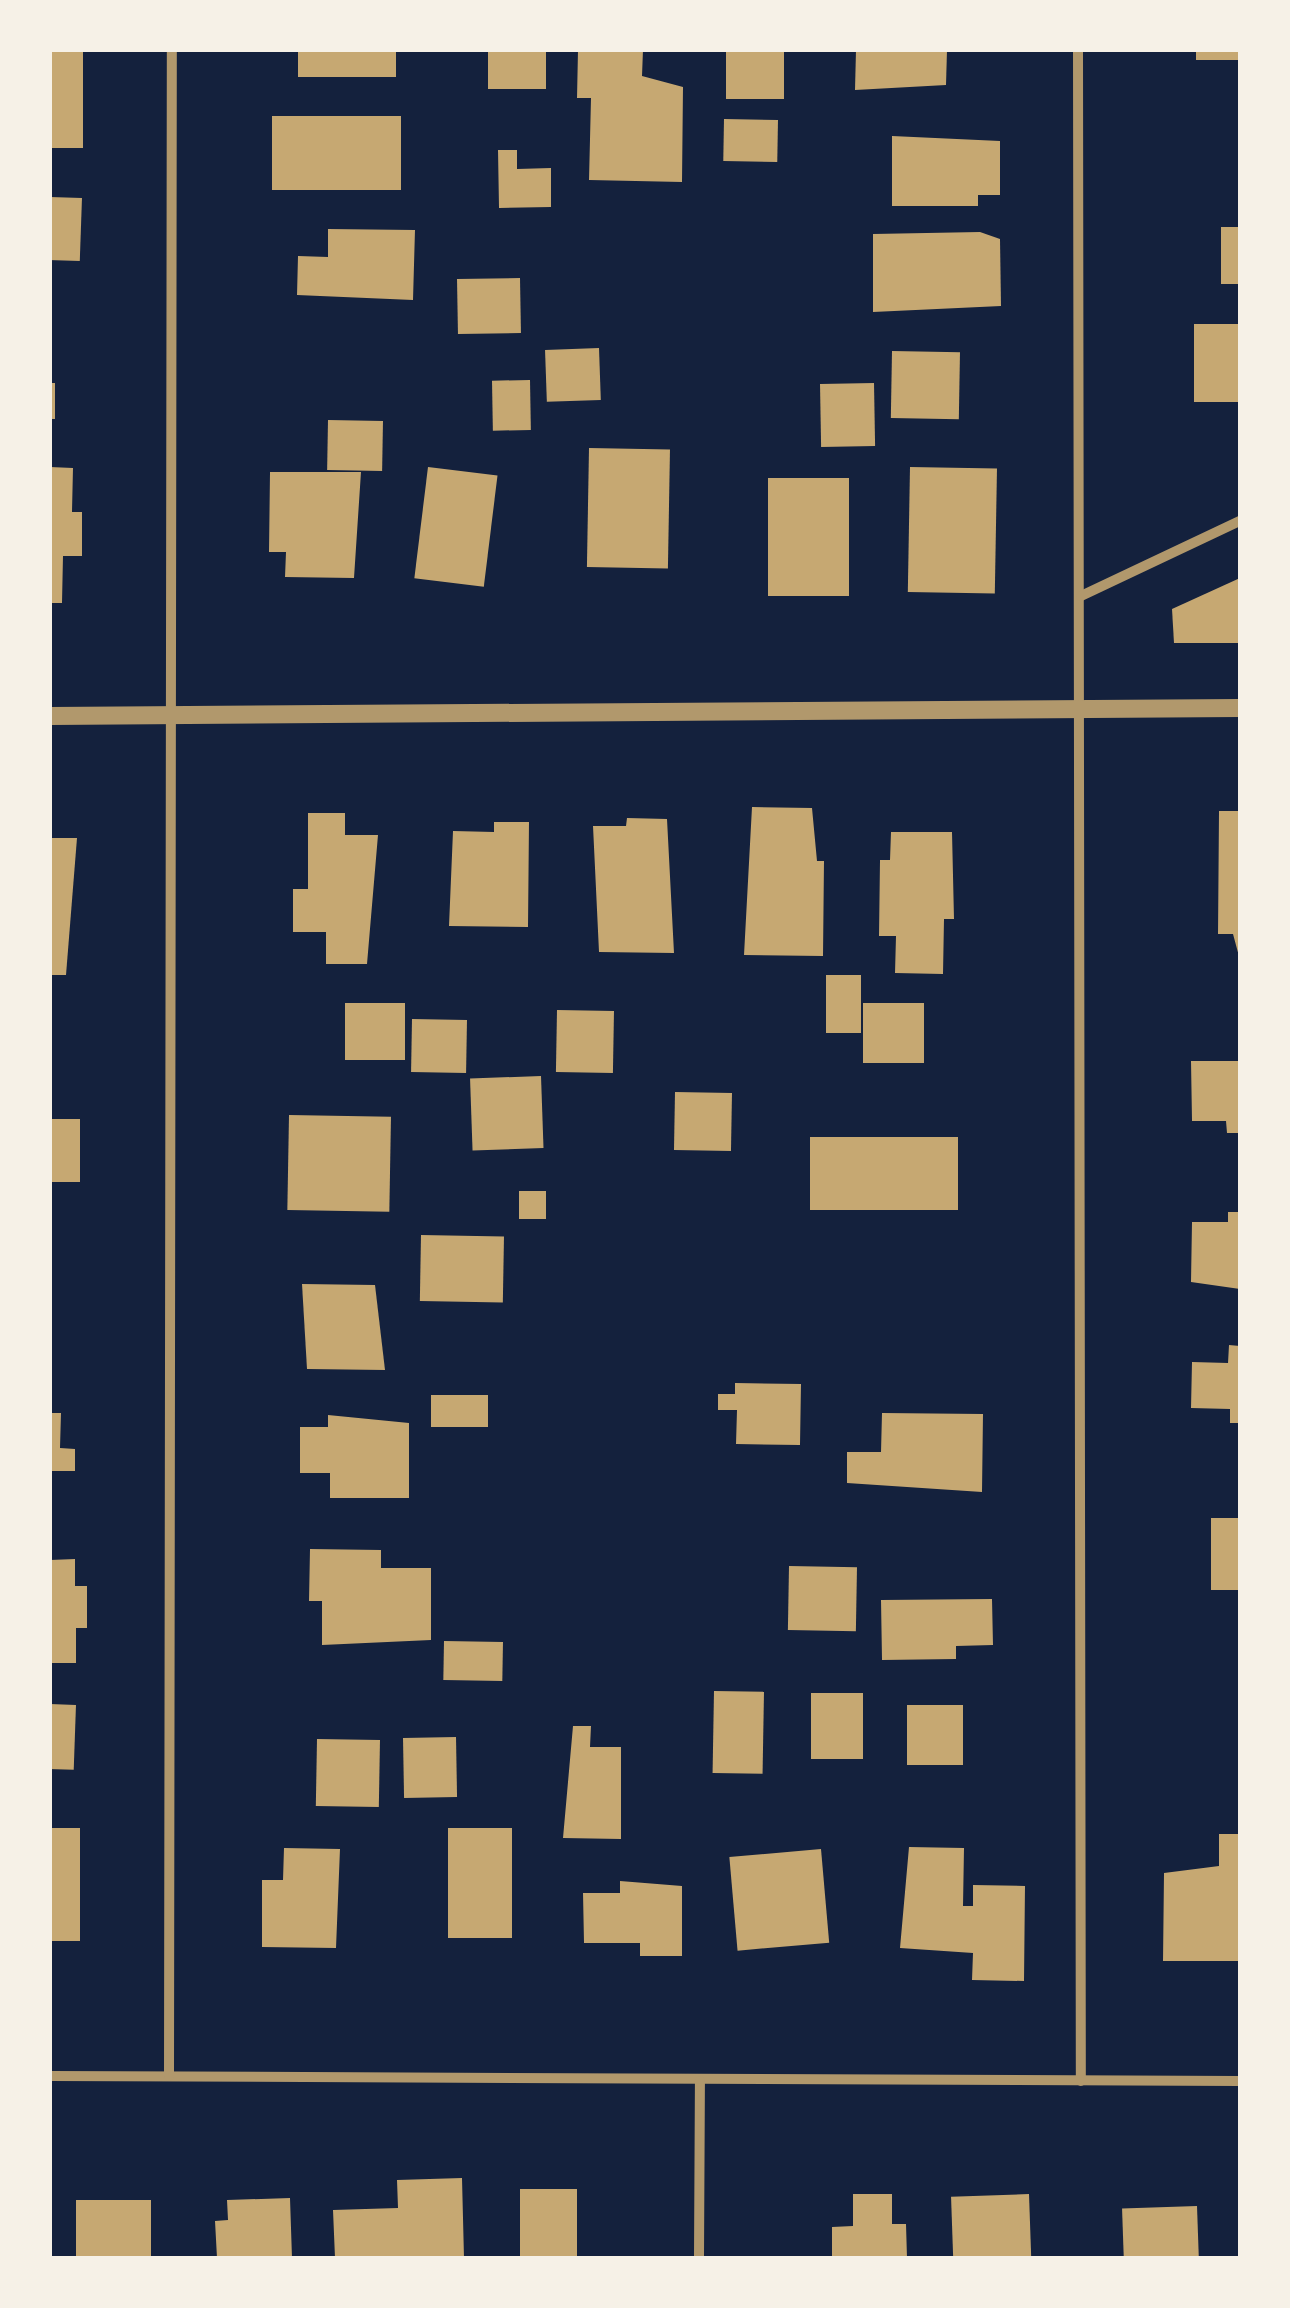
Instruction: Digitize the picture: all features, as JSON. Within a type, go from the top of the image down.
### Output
[{"type":"street","points":[[169,2076],[172,50]]},
{"type":"street","points":[[1078,50],[1082,2081]]},
{"type":"street","points":[[1081,596],[1240,521]]},
{"type":"street","points":[[50,716],[1240,708]]},
{"type":"street","points":[[50,2076],[1240,2081]]},
{"type":"street","points":[[700,2081],[700,2258]]},
{"type":"building","points":[[50,50],[83,50],[83,148],[50,148]]},
{"type":"building","points":[[298,50],[396,50],[396,77],[298,77]]},
{"type":"building","points":[[488,50],[546,50],[546,89],[488,89]]},
{"type":"building","points":[[578,50],[643,50],[642,76],[683,87],[682,182],[589,180],[591,98],[577,98]]},
{"type":"building","points":[[726,50],[784,50],[784,99],[726,99]]},
{"type":"building","points":[[856,50],[947,50],[946,85],[855,90]]},
{"type":"building","points":[[1196,50],[1240,50],[1240,60],[1196,60]]},
{"type":"building","points":[[272,116],[401,116],[401,190],[272,190]]},
{"type":"building","points":[[724,119],[778,120],[777,162],[723,161]]},
{"type":"building","points":[[892,136],[1000,141],[1000,195],[978,195],[978,206],[892,206]]},
{"type":"building","points":[[498,150],[517,150],[517,169],[551,168],[551,207],[499,208]]},
{"type":"building","points":[[50,197],[82,198],[80,261],[50,260]]},
{"type":"building","points":[[1221,227],[1240,227],[1240,284],[1221,284]]},
{"type":"building","points":[[328,229],[415,230],[413,300],[297,295],[298,256],[328,257]]},
{"type":"building","points":[[980,232],[1000,239],[1001,306],[873,312],[873,234]]},
{"type":"building","points":[[520,278],[521,333],[458,334],[457,279]]},
{"type":"building","points":[[1194,324],[1240,324],[1240,402],[1194,402]]},
{"type":"building","points":[[599,348],[601,400],[547,402],[545,350]]},
{"type":"building","points":[[892,351],[960,352],[959,419],[891,418]]},
{"type":"building","points":[[530,380],[531,430],[493,431],[492,381]]},
{"type":"building","points":[[50,383],[55,383],[55,419],[50,419]]},
{"type":"building","points":[[874,383],[875,446],[821,447],[820,384]]},
{"type":"building","points":[[328,420],[383,421],[382,471],[327,470]]},
{"type":"building","points":[[589,448],[670,449],[668,568],[587,567]]},
{"type":"building","points":[[50,467],[73,468],[72,512],[82,512],[82,556],[63,556],[62,603],[50,603]]},
{"type":"building","points":[[428,467],[497,476],[484,587],[414,578]]},
{"type":"building","points":[[910,467],[997,469],[995,593],[908,592]]},
{"type":"building","points":[[270,472],[361,472],[354,578],[285,577],[286,552],[269,552]]},
{"type":"building","points":[[768,478],[849,478],[849,596],[768,596]]},
{"type":"building","points":[[1240,578],[1240,643],[1174,643],[1172,609]]},
{"type":"building","points":[[752,807],[812,808],[817,861],[824,861],[823,956],[744,955]]},
{"type":"building","points":[[1219,811],[1240,811],[1240,960],[1233,934],[1218,934]]},
{"type":"building","points":[[308,813],[345,813],[345,835],[378,835],[367,964],[326,964],[326,932],[293,932],[293,889],[308,889]]},
{"type":"building","points":[[627,818],[667,819],[674,953],[599,952],[593,826],[626,826]]},
{"type":"building","points":[[494,822],[529,822],[528,927],[449,926],[453,831],[494,832]]},
{"type":"building","points":[[891,832],[952,832],[954,919],[944,919],[943,974],[895,973],[896,936],[879,936],[880,860],[890,860]]},
{"type":"building","points":[[50,838],[77,838],[66,975],[50,975]]},
{"type":"building","points":[[826,975],[861,975],[861,1033],[826,1033]]},
{"type":"building","points":[[345,1003],[405,1003],[405,1060],[345,1060]]},
{"type":"building","points":[[863,1003],[924,1003],[924,1063],[863,1063]]},
{"type":"building","points":[[557,1010],[614,1011],[613,1073],[556,1072]]},
{"type":"building","points":[[412,1019],[467,1020],[466,1073],[411,1072]]},
{"type":"building","points":[[1191,1061],[1240,1061],[1240,1133],[1227,1133],[1226,1121],[1192,1121]]},
{"type":"building","points":[[541,1076],[544,1148],[473,1150],[470,1078]]},
{"type":"building","points":[[675,1092],[732,1093],[731,1151],[674,1150]]},
{"type":"building","points":[[289,1115],[391,1117],[389,1212],[287,1210]]},
{"type":"building","points":[[50,1119],[80,1119],[80,1182],[50,1182]]},
{"type":"building","points":[[810,1137],[958,1137],[958,1210],[810,1210]]},
{"type":"building","points":[[519,1191],[546,1191],[546,1219],[519,1219]]},
{"type":"building","points":[[1228,1212],[1240,1212],[1240,1289],[1191,1282],[1192,1222],[1228,1222]]},
{"type":"building","points":[[421,1235],[504,1236],[503,1302],[420,1301]]},
{"type":"building","points":[[302,1284],[375,1285],[385,1370],[307,1369]]},
{"type":"building","points":[[1229,1345],[1240,1346],[1240,1423],[1230,1423],[1230,1409],[1191,1408],[1192,1362],[1228,1363]]},
{"type":"building","points":[[735,1383],[801,1384],[800,1445],[736,1444],[737,1410],[718,1410],[718,1394],[735,1394]]},
{"type":"building","points":[[431,1395],[488,1395],[488,1427],[431,1427]]},
{"type":"building","points":[[50,1413],[61,1413],[60,1448],[75,1449],[75,1471],[50,1471]]},
{"type":"building","points":[[882,1413],[983,1414],[982,1492],[847,1483],[847,1452],[881,1452]]},
{"type":"building","points":[[328,1415],[409,1423],[409,1498],[330,1498],[330,1473],[300,1473],[300,1427],[328,1427]]},
{"type":"building","points":[[1211,1518],[1240,1518],[1240,1590],[1211,1590]]},
{"type":"building","points":[[310,1549],[381,1550],[381,1568],[431,1568],[431,1640],[322,1645],[322,1601],[309,1601]]},
{"type":"building","points":[[75,1559],[75,1586],[87,1586],[87,1628],[76,1628],[76,1663],[50,1663],[50,1560]]},
{"type":"building","points":[[789,1566],[857,1567],[856,1631],[788,1630]]},
{"type":"building","points":[[992,1599],[993,1645],[956,1646],[956,1659],[882,1660],[881,1600]]},
{"type":"building","points":[[444,1641],[503,1642],[502,1681],[443,1680]]},
{"type":"building","points":[[714,1691],[764,1692],[763,1774],[713,1773]]},
{"type":"building","points":[[811,1693],[863,1693],[863,1759],[811,1759]]},
{"type":"building","points":[[50,1704],[76,1705],[74,1770],[50,1769]]},
{"type":"building","points":[[907,1705],[963,1705],[963,1765],[907,1765]]},
{"type":"building","points":[[573,1726],[591,1726],[590,1747],[621,1747],[621,1839],[563,1838]]},
{"type":"building","points":[[456,1737],[457,1797],[404,1798],[403,1738]]},
{"type":"building","points":[[317,1739],[380,1740],[379,1807],[316,1806]]},
{"type":"building","points":[[50,1828],[80,1828],[80,1941],[50,1941]]},
{"type":"building","points":[[448,1828],[512,1828],[512,1938],[448,1938]]},
{"type":"building","points":[[1219,1834],[1240,1834],[1240,1961],[1163,1961],[1164,1873],[1219,1866]]},
{"type":"building","points":[[909,1847],[964,1848],[963,1906],[973,1906],[973,1885],[1025,1886],[1024,1981],[972,1980],[973,1953],[900,1948]]},
{"type":"building","points":[[284,1848],[340,1849],[336,1948],[262,1947],[262,1880],[283,1880]]},
{"type":"building","points":[[821,1849],[829,1943],[738,1951],[729,1857]]},
{"type":"building","points":[[620,1881],[682,1886],[682,1956],[640,1956],[640,1943],[584,1943],[583,1893],[620,1893]]},
{"type":"building","points":[[462,2178],[464,2258],[335,2258],[333,2210],[398,2208],[397,2180]]},
{"type":"building","points":[[520,2189],[577,2189],[577,2258],[520,2258]]},
{"type":"building","points":[[853,2194],[892,2194],[892,2224],[906,2224],[907,2258],[832,2258],[832,2227],[853,2226]]},
{"type":"building","points":[[1029,2194],[1031,2258],[953,2258],[951,2197]]},
{"type":"building","points":[[290,2198],[292,2258],[217,2258],[215,2221],[228,2220],[227,2200]]},
{"type":"building","points":[[76,2200],[151,2200],[151,2258],[76,2258]]},
{"type":"building","points":[[1197,2206],[1199,2258],[1124,2258],[1122,2209]]}]
